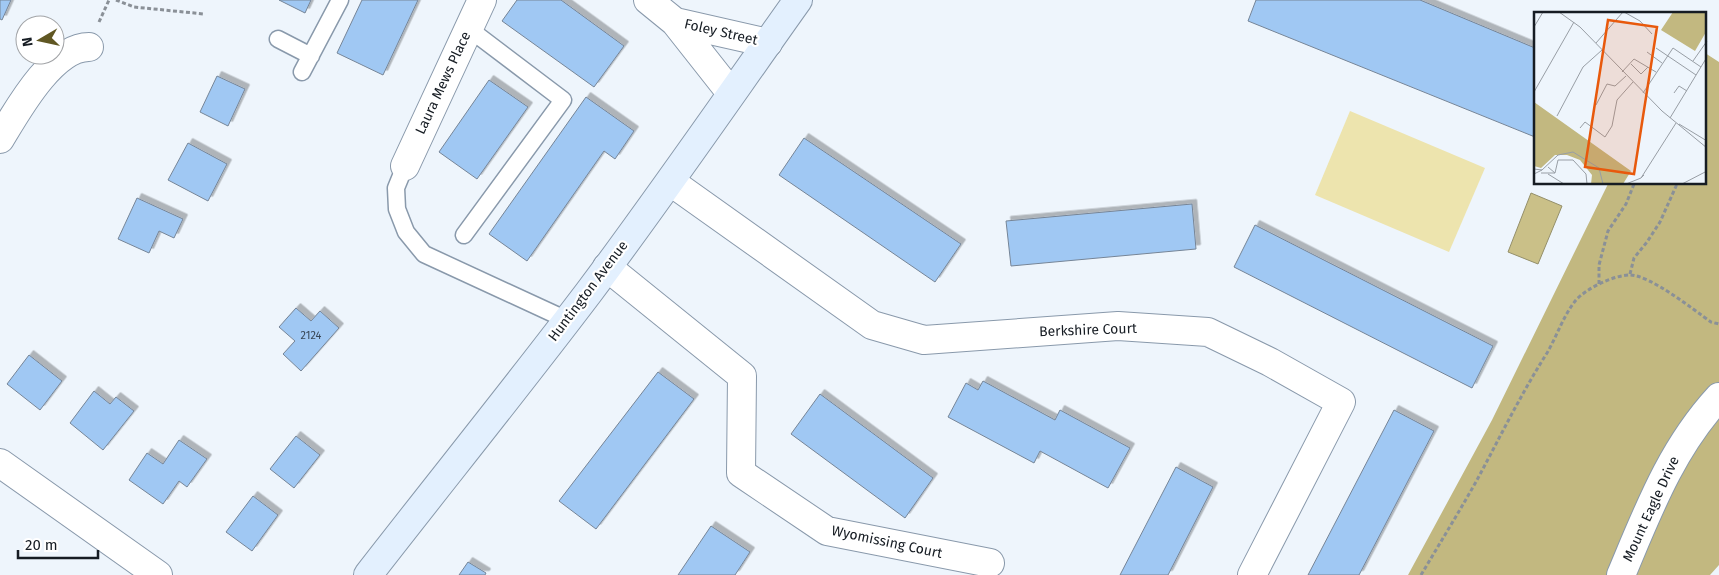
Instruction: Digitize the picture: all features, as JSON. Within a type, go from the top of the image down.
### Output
[{"type":"main road","name":"Huntington Avenue","points":[[368,575],[567,320],[671,182],[731,93],[798,0]]},
{"type":"street","name":"Laura Mews Place","points":[[405,166],[482,0]]},
{"type":"street","name":"Foley Street","points":[[648,0],[675,22],[731,93]]},
{"type":"street","name":"Foley Street","points":[[675,22],[768,43]]},
{"type":"street","points":[[0,139],[46,71],[80,47],[89,47]]},
{"type":"street","name":"Berkshire Court","points":[[671,182],[872,325],[924,340],[1118,326],[1208,332],[1270,362],[1341,402],[1252,575]]},
{"type":"street","name":"Wyomissing Court","points":[[607,267],[742,376],[741,473],[827,531],[990,563]]},
{"type":"street","name":"Mount Eagle Drive","points":[[1621,575],[1655,494],[1681,446],[1719,396]]},
{"type":"street","points":[[0,463],[158,575]]},
{"type":"lane","points":[[302,72],[340,0]]},
{"type":"lane","points":[[464,235],[563,100],[468,28]]},
{"type":"lane","points":[[278,39],[311,56]]},
{"type":"lane","points":[[405,166],[396,188],[397,209],[406,232],[424,254],[567,320]]},
{"type":"path","points":[[116,0],[134,7],[204,14]]},
{"type":"path","points":[[1599,284],[1599,265],[1608,231],[1626,204],[1634,185]]},
{"type":"path","points":[[1630,274],[1634,258],[1660,222],[1678,185]]},
{"type":"path","points":[[1421,575],[1476,481],[1516,404],[1549,350],[1560,326],[1575,302],[1586,290],[1630,274],[1637,275],[1649,280],[1711,322],[1719,324]]},
{"type":"shaded area","points":[[1706,54],[1719,62],[1719,565],[1710,575],[1408,575],[1492,420],[1608,185],[1706,185]]},
{"type":"shaded area","points":[[1350,111],[1485,168],[1449,252],[1315,195]]},
{"type":"shaded area","points":[[1531,193],[1562,206],[1538,264],[1508,252]]},
{"type":"building","points":[[0,0],[11,0],[2,20],[0,19]]},
{"type":"building","points":[[279,0],[311,0],[305,13]]},
{"type":"building","points":[[362,0],[418,0],[383,75],[337,53]]},
{"type":"building","points":[[517,0],[561,0],[624,46],[594,87],[502,21]]},
{"type":"building","points":[[1256,0],[1420,0],[1534,48],[1534,137],[1248,21]]},
{"type":"building","points":[[217,76],[245,89],[228,126],[200,112]]},
{"type":"building","points":[[489,80],[528,107],[477,179],[439,152]]},
{"type":"building","points":[[586,97],[634,131],[615,159],[604,151],[527,261],[489,234]]},
{"type":"building","points":[[804,138],[961,244],[935,282],[779,175]]},
{"type":"building","points":[[188,143],[227,164],[208,201],[168,180]]},
{"type":"building","points":[[137,198],[183,219],[174,238],[159,231],[149,253],[118,239]]},
{"type":"building","points":[[1192,204],[1196,249],[1011,266],[1006,221]]},
{"type":"building","points":[[1255,225],[1493,346],[1472,388],[1234,267]]},
{"type":"building","points":[[296,308],[311,321],[320,311],[339,328],[301,371],[283,354],[295,341],[279,327]]},
{"type":"building","points":[[29,355],[62,381],[40,410],[7,384]]},
{"type":"building","points":[[658,372],[694,399],[596,529],[559,501]]},
{"type":"building","points":[[983,381],[1055,420],[1060,410],[1130,448],[1108,488],[1040,451],[1034,463],[948,417],[966,383],[978,390]]},
{"type":"building","points":[[94,391],[110,404],[116,397],[134,411],[103,450],[70,423]]},
{"type":"building","points":[[820,394],[933,478],[905,518],[791,434]]},
{"type":"building","points":[[1394,410],[1434,431],[1359,575],[1308,575]]},
{"type":"building","points":[[296,436],[320,455],[294,488],[270,469]]},
{"type":"building","points":[[179,440],[207,459],[187,487],[179,481],[163,504],[129,480],[147,453],[163,464]]},
{"type":"building","points":[[1176,467],[1213,487],[1168,575],[1120,575]]},
{"type":"building","points":[[253,496],[278,515],[252,551],[226,532]]},
{"type":"building","points":[[711,526],[750,552],[735,575],[678,575]]},
{"type":"building","points":[[468,562],[486,573],[485,575],[459,575]]}]
